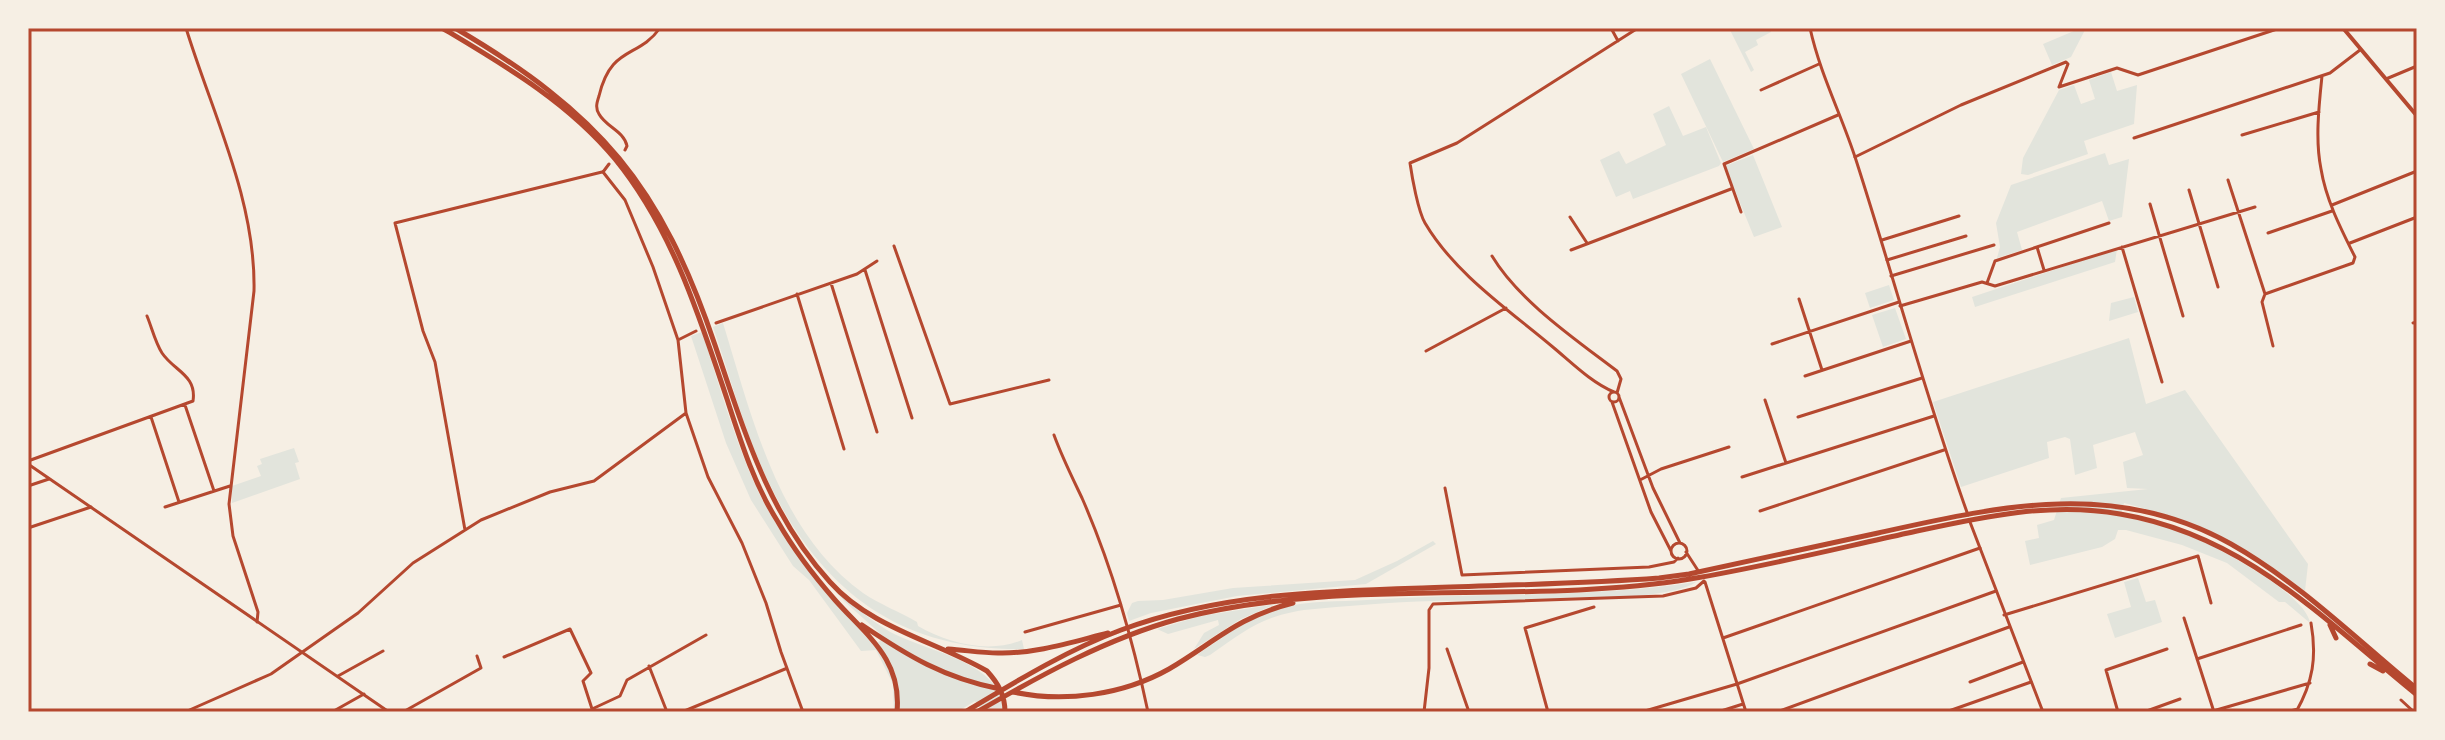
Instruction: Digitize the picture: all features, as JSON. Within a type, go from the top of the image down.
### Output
[{"type":"highway","points":[[442,28],[514,71],[564,109],[614,157],[635,185],[665,237],[695,305],[747,460],[761,492],[805,563],[851,617],[872,636],[951,676],[1041,696],[1086,695],[1123,688],[1167,670],[1254,615],[1310,599]]},
{"type":"highway","points":[[455,28],[543,84],[585,119],[617,152],[646,192],[682,259],[752,457],[784,520],[809,557],[842,594],[873,616],[987,671],[1004,696],[1005,712]]},
{"type":"highway","points":[[943,649],[1000,653],[1050,648],[1253,597],[1372,589],[1660,581],[2009,506],[2072,502],[2124,506],[2168,517],[2209,533],[2261,562],[2297,588],[2417,689]]},
{"type":"highway","points":[[965,712],[977,710],[1091,651],[1182,615],[1310,599],[1660,581],[2014,512],[2071,509],[2123,514],[2188,532],[2230,551],[2284,586],[2417,695]]},
{"type":"highway","points":[[2327,621],[2336,638]]},
{"type":"highway","points":[[977,710],[1071,653],[1120,630]]},
{"type":"highway","points":[[872,636],[896,682],[897,712]]},
{"type":"highway","points":[[2370,664],[2396,678]]},
{"type":"main road","points":[[2343,28],[2417,116]]},
{"type":"street","points":[[186,28],[246,214],[255,264],[229,504],[233,536],[258,612],[257,622]]},
{"type":"street","points":[[625,150],[626,140],[599,115],[597,108],[604,78],[618,59],[660,28]]},
{"type":"street","points":[[1611,28],[1618,41]]},
{"type":"street","points":[[1638,28],[1457,143],[1410,163],[1421,215],[1435,239],[1459,268],[1603,387],[1617,394],[1649,477],[1684,546],[1685,555],[1693,561],[1704,581],[1746,712]]},
{"type":"street","points":[[1810,28],[1819,64],[1855,157],[1944,450],[2043,712]]},
{"type":"street","points":[[1855,157],[1961,105],[2066,62],[2068,64],[2059,87],[2117,68],[2138,75],[2280,28]]},
{"type":"street","points":[[2134,138],[2330,73],[2361,49]]},
{"type":"street","points":[[1761,90],[1819,64]]},
{"type":"street","points":[[2386,79],[2417,66]]},
{"type":"street","points":[[2265,294],[2349,267],[2355,257],[2333,210],[2321,169],[2319,112],[2322,76]]},
{"type":"street","points":[[2242,135],[2319,112]]},
{"type":"street","points":[[1741,212],[1724,164],[1839,115]]},
{"type":"street","points":[[465,530],[435,362],[423,331],[395,223],[603,172],[609,164]]},
{"type":"street","points":[[2332,205],[2417,171]]},
{"type":"street","points":[[603,172],[625,200],[653,267],[678,340],[686,413],[708,477],[742,543],[766,603],[803,712]]},
{"type":"street","points":[[2228,180],[2265,294],[2262,302],[2273,346]]},
{"type":"street","points":[[1571,250],[1732,189]]},
{"type":"street","points":[[2189,190],[2218,287]]},
{"type":"street","points":[[2150,204],[2183,316]]},
{"type":"street","points":[[1772,344],[1982,282],[1995,286],[2255,207]]},
{"type":"street","points":[[2268,233],[2333,210]]},
{"type":"street","points":[[1880,240],[1959,216]]},
{"type":"street","points":[[1570,217],[1587,243]]},
{"type":"street","points":[[2348,244],[2417,217]]},
{"type":"street","points":[[1986,284],[1995,261],[2109,223]]},
{"type":"street","points":[[1887,260],[1966,236]]},
{"type":"street","points":[[1891,276],[1994,245]]},
{"type":"street","points":[[894,246],[950,404],[1049,380]]},
{"type":"street","points":[[2122,246],[2162,382]]},
{"type":"street","points":[[2037,247],[2044,271]]},
{"type":"street","points":[[1492,256],[1502,273],[1527,297],[1617,371],[1621,379],[1617,401],[1612,402]]},
{"type":"street","points":[[716,323],[865,270],[877,261]]},
{"type":"street","points":[[865,270],[912,418]]},
{"type":"street","points":[[831,283],[877,432]]},
{"type":"street","points":[[797,294],[844,449]]},
{"type":"street","points":[[1799,299],[1822,370]]},
{"type":"street","points":[[1426,351],[1506,308]]},
{"type":"street","points":[[28,463],[193,401],[190,380],[162,354],[147,316]]},
{"type":"street","points":[[678,340],[696,331]]},
{"type":"street","points":[[1805,376],[1911,341]]},
{"type":"street","points":[[1798,417],[1922,378]]},
{"type":"street","points":[[1603,387],[1619,420],[1654,520],[1678,558]]},
{"type":"street","points":[[1609,396],[1617,394]]},
{"type":"street","points":[[1765,400],[1786,463]]},
{"type":"street","points":[[185,405],[214,491]]},
{"type":"street","points":[[185,712],[271,674],[358,613],[413,563],[465,530],[491,515],[550,492],[594,481],[686,413]]},
{"type":"street","points":[[1742,477],[1934,416]]},
{"type":"street","points":[[151,417],[179,502]]},
{"type":"street","points":[[1619,420],[1626,417]]},
{"type":"street","points":[[1054,435],[1082,499],[1121,605],[1135,647],[1148,712]]},
{"type":"street","points":[[1640,480],[1661,469],[1729,447]]},
{"type":"street","points":[[1760,511],[1944,450]]},
{"type":"street","points":[[28,463],[389,712]]},
{"type":"street","points":[[28,486],[49,479]]},
{"type":"street","points":[[165,507],[230,486]]},
{"type":"street","points":[[1445,488],[1462,575],[1649,567],[1674,562],[1685,555]]},
{"type":"street","points":[[28,528],[91,507]]},
{"type":"street","points":[[1671,551],[1674,544],[1680,543]]},
{"type":"street","points":[[1723,638],[1980,548]]},
{"type":"street","points":[[2004,615],[2198,556],[2211,603]]},
{"type":"street","points":[[1424,712],[1429,668],[1429,606],[1436,602],[1663,596],[1696,588],[1704,581]]},
{"type":"street","points":[[1645,711],[1737,684],[1996,591]]},
{"type":"street","points":[[1025,632],[1121,605]]},
{"type":"street","points":[[1548,712],[1525,628],[1594,607]]},
{"type":"street","points":[[2184,618],[2214,711],[2310,683]]},
{"type":"street","points":[[2286,712],[2297,710],[2310,683],[2315,657],[2311,623]]},
{"type":"street","points":[[2197,659],[2301,625]]},
{"type":"street","points":[[1777,712],[2009,627]]},
{"type":"street","points":[[504,657],[570,629],[591,673],[583,681],[592,711],[620,696],[627,680],[706,635]]},
{"type":"street","points":[[1447,649],[1469,712]]},
{"type":"street","points":[[2118,712],[2106,670],[2167,649]]},
{"type":"street","points":[[338,676],[383,651]]},
{"type":"street","points":[[403,712],[481,668],[477,656]]},
{"type":"street","points":[[1970,682],[2023,662]]},
{"type":"street","points":[[649,666],[667,712]]},
{"type":"street","points":[[682,712],[786,668]]},
{"type":"street","points":[[1946,712],[2031,682]]},
{"type":"street","points":[[332,712],[364,694]]},
{"type":"street","points":[[2144,712],[2180,699]]},
{"type":"street","points":[[2401,700],[2414,712]]},
{"type":"street","points":[[1718,712],[1743,704]]},
{"type":"shaded area","points":[[1729,28],[1770,28],[1771,32],[1756,40],[1758,45],[1745,52],[1754,70],[1751,72]]},
{"type":"shaded area","points":[[2086,28],[2071,57],[2052,65],[2043,44]]},
{"type":"shaded area","points":[[1710,59],[1754,149],[1723,162],[1681,74]]},
{"type":"shaded area","points":[[2111,72],[2117,91],[2137,85],[2134,124],[2084,141],[2088,154],[2028,175],[2021,174],[2023,158],[2059,90],[2074,85],[2081,104],[2095,99],[2089,80]]},
{"type":"shaded area","points":[[1669,106],[1683,136],[1706,127],[1721,163],[1633,199],[1630,191],[1616,197],[1600,160],[1619,151],[1626,164],[1666,145],[1653,114]]},
{"type":"shaded area","points":[[2105,153],[2109,165],[2129,159],[2122,217],[2109,221],[2102,201],[2017,232],[2022,250],[1997,258],[2000,247],[1996,223],[2011,185]]},
{"type":"shaded area","points":[[1753,155],[1782,227],[1754,237],[1725,166]]},
{"type":"shaded area","points":[[2117,249],[2115,262],[1975,307],[1972,297]]},
{"type":"shaded area","points":[[1889,285],[1894,300],[1870,308],[1865,293]]},
{"type":"shaded area","points":[[2134,297],[2138,312],[2109,321],[2111,303]]},
{"type":"shaded area","points":[[1895,308],[1906,339],[1883,347],[1872,315]]},
{"type":"shaded area","points":[[723,323],[772,470],[809,538],[834,568],[863,593],[917,622],[918,626],[929,632],[955,642],[903,626],[870,608],[841,584],[814,555],[790,522],[769,483],[713,327]]},
{"type":"shaded area","points":[[702,332],[734,431],[757,489],[781,532],[810,571],[874,646],[884,637],[844,601],[820,573],[860,611],[887,630],[976,669],[1000,695],[1002,712],[982,712],[975,701],[957,712],[894,712],[893,684],[876,650],[861,651],[809,580],[793,566],[751,500],[726,443],[691,336]]},
{"type":"shaded area","points":[[2129,338],[2146,404],[2185,390],[2308,564],[2305,591],[2240,548],[2198,527],[2124,503],[2121,516],[2181,532],[2234,558],[2292,598],[2310,623],[2227,563],[2182,545],[2126,530],[2118,530],[2115,539],[2102,547],[2030,565],[2025,541],[2039,538],[2037,525],[2054,520],[2061,498],[2148,489],[2127,488],[2123,462],[2143,455],[2135,432],[2093,445],[2097,468],[2075,475],[2070,439],[2065,437],[2047,442],[2049,458],[1961,487],[1933,402]]},
{"type":"shaded area","points":[[294,448],[300,479],[232,503],[232,486],[261,476],[257,466],[262,464],[260,459]]},
{"type":"shaded area","points":[[1433,541],[1436,544],[1366,584],[1237,596],[1151,613],[1129,621],[1127,613],[1132,603],[1138,601],[1233,588],[1355,580]]},
{"type":"shaded area","points":[[2138,578],[2146,602],[2155,600],[2162,622],[2115,638],[2107,614],[2131,607],[2124,582]]},
{"type":"shaded area","points":[[1696,582],[1649,595],[1613,598],[1418,602],[1304,610],[1264,621],[1210,655],[1197,655],[1256,618],[1302,604],[1614,591]]},
{"type":"shaded area","points":[[1276,604],[1241,619],[1194,649],[1204,633],[1219,625],[1218,620],[1168,634],[1157,629],[1201,616]]},
{"type":"shaded area","points":[[1022,640],[1024,649],[971,645],[996,646]]}]
